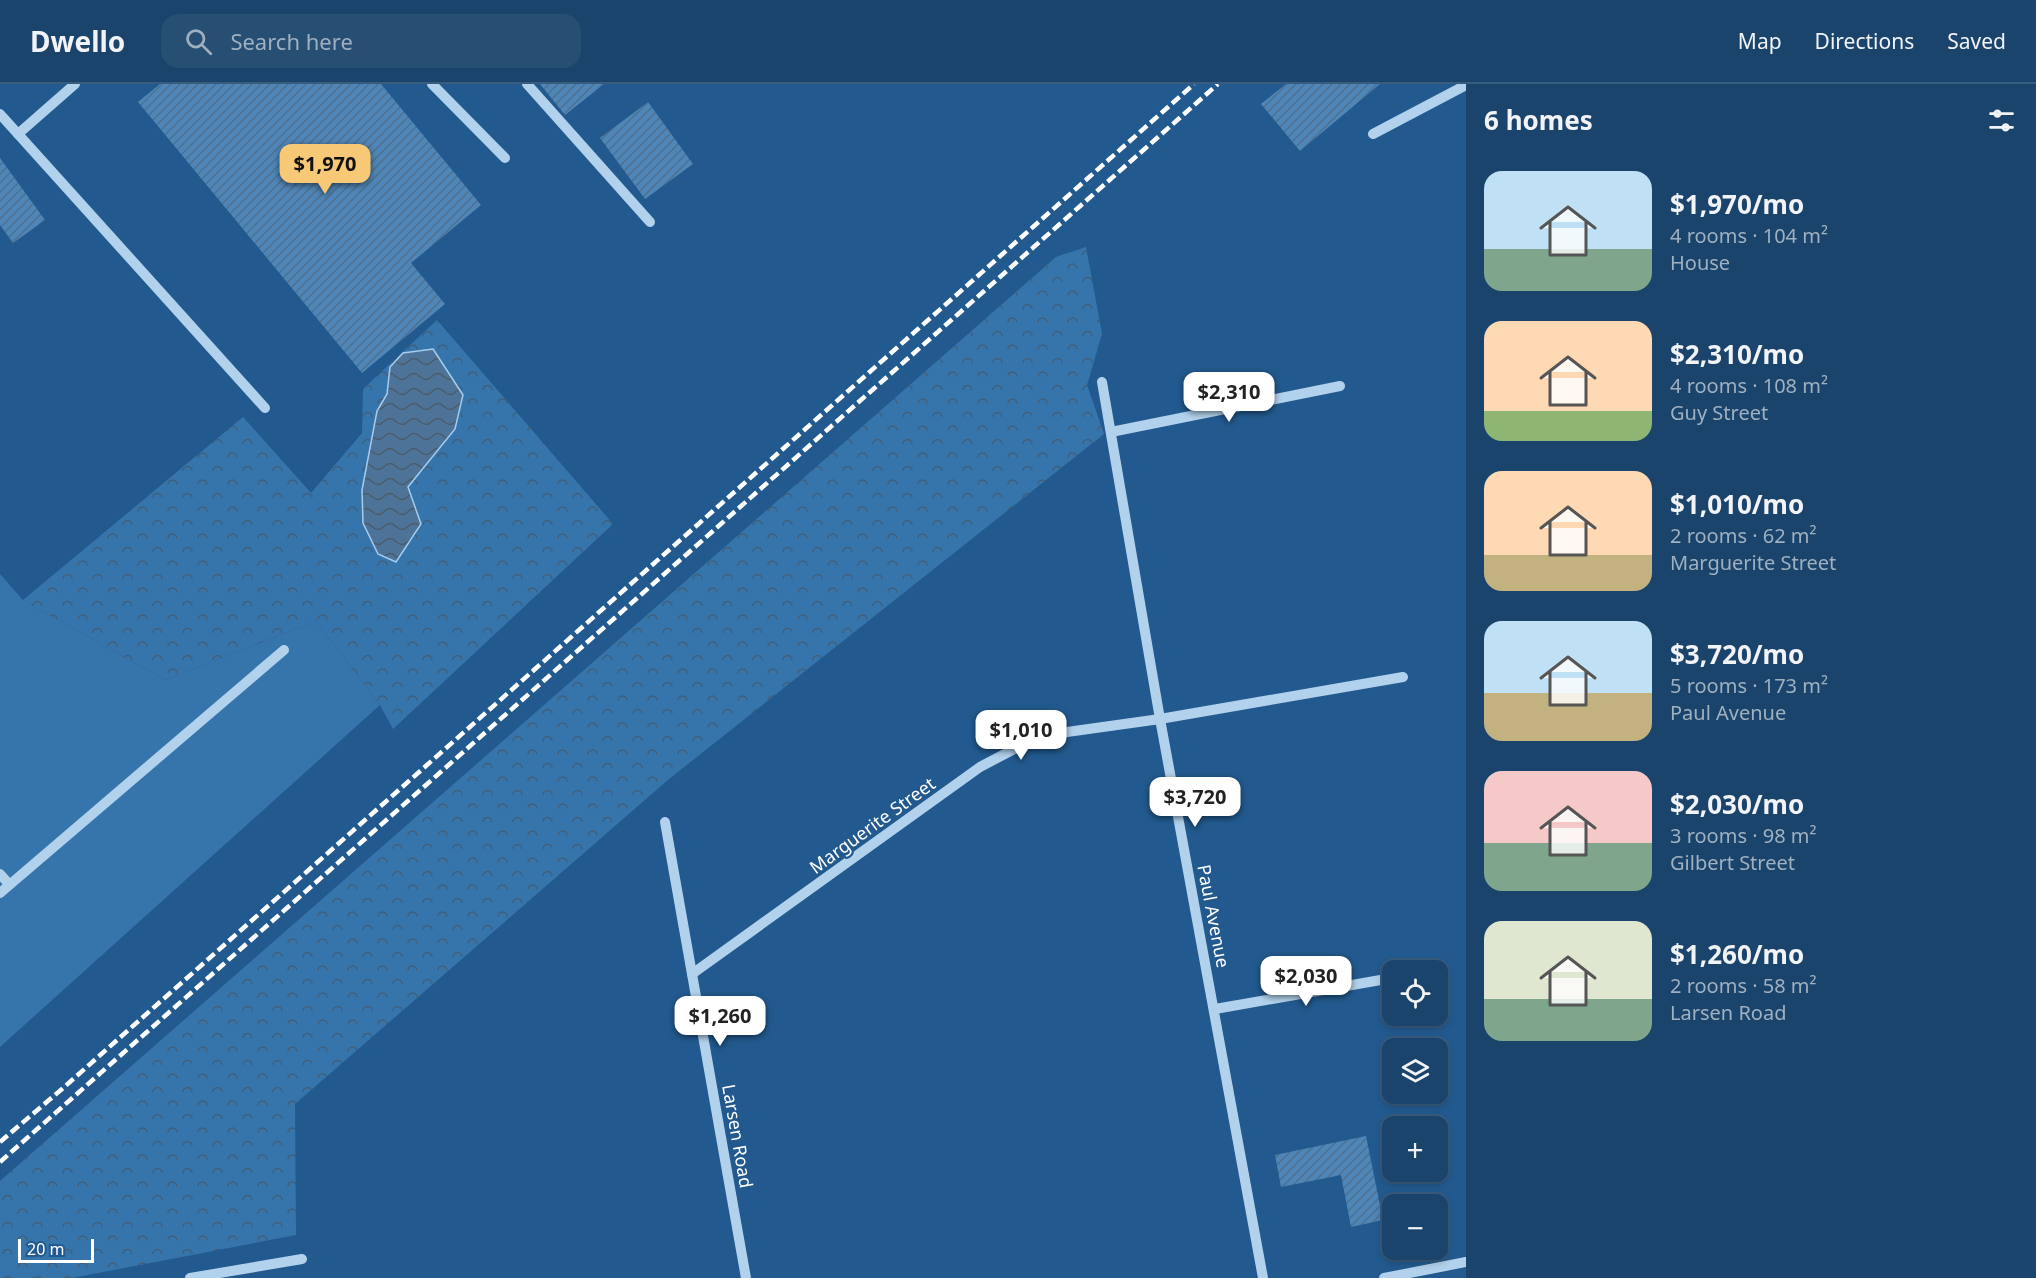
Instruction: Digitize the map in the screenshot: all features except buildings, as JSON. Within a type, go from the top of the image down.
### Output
[{"type":"street","points":[[18,134],[75,84]]},
{"type":"street","points":[[432,84],[505,158]]},
{"type":"street","points":[[527,84],[650,222]]},
{"type":"street","points":[[1373,134],[1466,85]]},
{"type":"street","points":[[0,114],[265,408]]},
{"type":"street","name":"Paul Avenue","points":[[1102,382],[1160,719],[1263,1278]]},
{"type":"street","points":[[1112,432],[1340,386]]},
{"type":"street","points":[[0,893],[284,650]]},
{"type":"street","name":"Marguerite Street","points":[[692,975],[980,767],[1020,746],[1060,732],[1160,719],[1403,676]]},
{"type":"street","name":"Larsen Road","points":[[665,822],[746,1278]]},
{"type":"street","points":[[0,874],[9,884]]},
{"type":"street","points":[[1215,1009],[1382,980]]},
{"type":"street","points":[[190,1278],[302,1259]]},
{"type":"street","points":[[1384,1278],[1466,1262]]},
{"type":"green space","points":[[1086,247],[1102,334],[1087,385],[1104,434],[669,779],[295,1104],[296,1235],[72,1278],[0,1278],[0,1181],[1056,257]]},
{"type":"green space","points":[[437,320],[613,524],[393,729],[380,705],[316,621],[165,680],[23,600],[243,417],[311,493],[362,433],[363,389]]},
{"type":"green space","points":[[0,574],[23,600],[165,680],[316,621],[380,705],[0,1047]]},
{"type":"water","points":[[433,349],[463,395],[455,429],[408,487],[421,524],[396,562],[378,554],[363,523],[362,490],[377,411],[387,394],[390,367],[403,353]]},
{"type":"railway","points":[[0,1142],[1194,84]]},
{"type":"railway","points":[[0,1162],[1218,84]]}]
